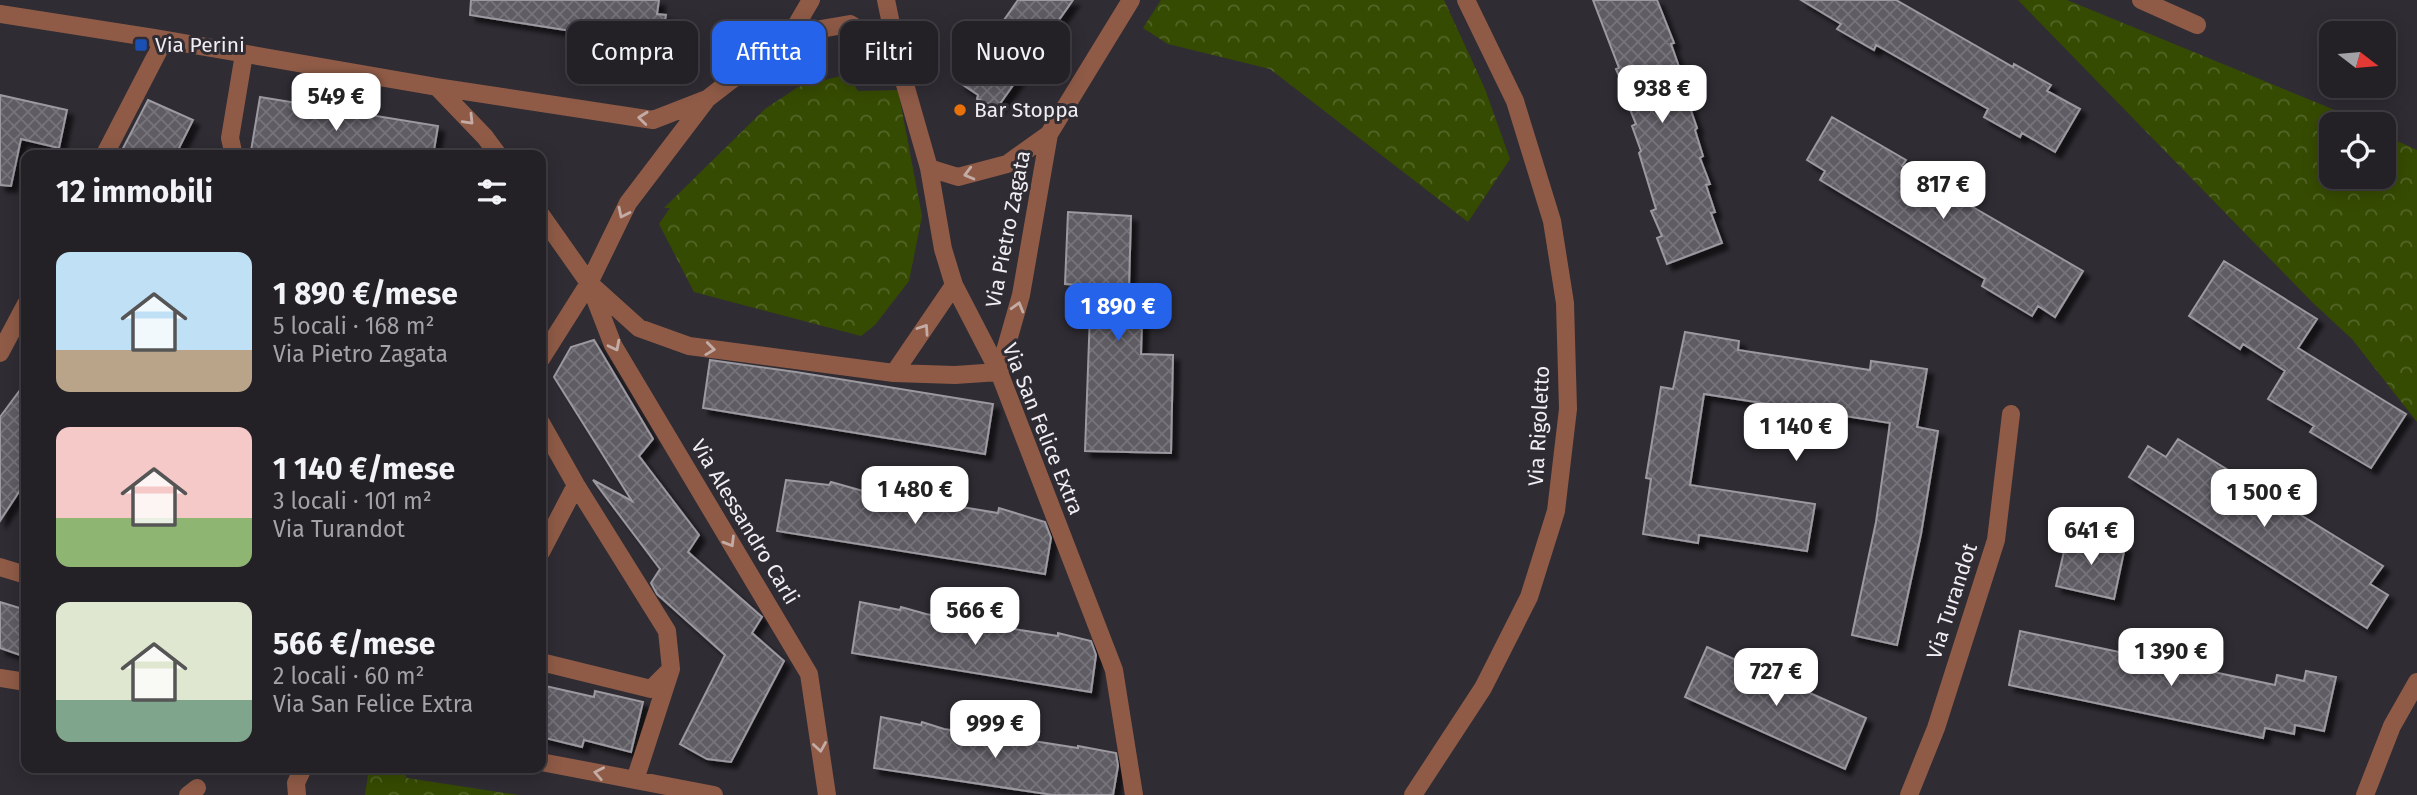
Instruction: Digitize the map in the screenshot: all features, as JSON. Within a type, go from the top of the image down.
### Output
[{"type":"street","points":[[799,21],[811,0]]},
{"type":"street","name":"Via San Felice Extra","points":[[886,0],[890,21]]},
{"type":"street","name":"Via Pietro Zagata","points":[[999,372],[1021,295],[1049,134],[1131,0]]},
{"type":"street","name":"Via Rigoletto","points":[[1413,795],[1483,688],[1530,597],[1556,511],[1568,409],[1565,303],[1552,220],[1515,101],[1466,0]]},
{"type":"street","points":[[2141,0],[2197,24]]},
{"type":"street","points":[[0,14],[653,120],[707,99]]},
{"type":"street","points":[[107,150],[164,40]]},
{"type":"street","points":[[233,150],[230,138],[244,54]]},
{"type":"street","points":[[546,351],[589,283],[628,203],[707,99],[726,84]]},
{"type":"street","name":"Via San Felice Extra","points":[[905,84],[929,169],[943,249],[954,285],[999,372],[1114,670],[1135,795]]},
{"type":"street","points":[[437,87],[495,150]]},
{"type":"street","name":"Via Pietro Zagata","points":[[929,169],[958,177],[1007,164],[1049,134]]},
{"type":"street","points":[[546,222],[589,283],[639,328],[688,346],[894,373],[955,375],[999,372]]},
{"type":"street","name":"Via Alessandro Carli","points":[[589,283],[613,345],[809,674],[827,795]]},
{"type":"street","points":[[894,373],[954,285]]},
{"type":"street","points":[[0,353],[21,315]]},
{"type":"street","name":"Via Turandot","points":[[1909,795],[1936,728],[1996,540],[2011,414]]},
{"type":"street","points":[[546,432],[667,631],[671,669],[635,780]]},
{"type":"street","points":[[546,542],[576,485]]},
{"type":"street","points":[[0,567],[21,573]]},
{"type":"street","points":[[546,663],[652,689],[671,669]]},
{"type":"street","points":[[0,678],[21,681]]},
{"type":"street","points":[[2365,795],[2392,726],[2417,682]]},
{"type":"street","points":[[546,763],[714,795]]},
{"type":"street","points":[[297,795],[296,783],[301,773]]},
{"type":"green space","points":[[1161,0],[1444,0],[1485,89],[1510,159],[1468,222],[1270,69],[1168,44],[1143,28]]},
{"type":"green space","points":[[2018,0],[2067,0],[2340,112],[2319,112],[2319,189],[2396,189],[2396,140],[2417,150],[2417,422],[2352,339],[2313,303]]},
{"type":"green space","points":[[840,76],[840,84],[854,84],[858,91],[898,90],[922,216],[909,281],[875,325],[861,336],[694,292],[659,224],[670,208],[664,208],[765,109],[798,87],[826,84],[826,80]]},
{"type":"green space","points":[[368,773],[404,773],[407,778],[519,795],[365,795]]},
{"type":"building","points":[[471,0],[659,0],[657,14],[666,15],[665,21],[567,21],[567,30],[470,15]]},
{"type":"building","points":[[1018,0],[1073,0],[1058,21],[1003,21]]},
{"type":"building","points":[[1593,0],[1657,0],[1674,43],[1671,44],[1690,98],[1687,99],[1703,156],[1700,158],[1710,184],[1706,185],[1715,212],[1711,213],[1722,243],[1667,264],[1657,238],[1662,236],[1651,211],[1656,209],[1632,126],[1636,124],[1616,69],[1619,68]]},
{"type":"building","points":[[1801,0],[1896,0],[2013,67],[2014,64],[2051,85],[2047,91],[2080,109],[2055,152],[2022,133],[2020,137],[1984,117],[1988,109],[1876,45],[1874,50],[1837,29],[1841,24]]},
{"type":"building","points":[[962,84],[1014,84],[997,108],[977,99],[978,95]]},
{"type":"building","points":[[0,95],[67,110],[59,148],[21,139],[11,186],[0,185]]},
{"type":"building","points":[[260,97],[438,126],[434,150],[251,150]]},
{"type":"building","points":[[148,100],[193,120],[178,150],[122,150]]},
{"type":"building","points":[[1832,117],[1906,160],[1902,166],[2083,271],[2055,317],[2038,306],[2032,316],[1982,286],[1985,279],[1820,180],[1825,171],[1807,160]]},
{"type":"building","points":[[1068,212],[1131,216],[1129,288],[1143,289],[1141,354],[1173,355],[1171,453],[1085,451],[1091,286],[1065,284]]},
{"type":"building","points":[[2224,261],[2317,319],[2298,348],[2406,414],[2371,468],[2310,432],[2314,426],[2268,399],[2285,371],[2243,344],[2240,349],[2189,316]]},
{"type":"building","points":[[1685,332],[1739,341],[1738,350],[1870,370],[1871,361],[1927,369],[1917,427],[1938,431],[1921,534],[1897,645],[1852,635],[1876,522],[1890,423],[1704,394],[1690,485],[1815,504],[1807,551],[1699,535],[1698,543],[1643,534],[1651,479],[1646,478],[1661,387],[1673,389]]},
{"type":"building","points":[[594,340],[653,439],[639,456],[699,535],[688,552],[762,617],[752,633],[784,661],[731,762],[707,759],[680,744],[725,655],[657,594],[651,583],[660,569],[593,480],[632,501],[554,377],[571,347]]},
{"type":"building","points":[[710,360],[993,404],[985,454],[703,408]]},
{"type":"building","points":[[21,389],[21,489],[0,521],[0,417]]},
{"type":"building","points":[[2178,439],[2383,566],[2370,584],[2388,595],[2367,628],[2129,477],[2148,446],[2166,457]]},
{"type":"building","points":[[786,480],[829,485],[831,482],[863,491],[914,499],[914,495],[950,505],[998,513],[999,508],[1045,522],[1051,538],[1045,574],[777,531]]},
{"type":"building","points":[[2068,534],[2125,547],[2114,599],[2056,586]]},
{"type":"building","points":[[0,602],[21,608],[21,655],[0,648]]},
{"type":"building","points":[[860,602],[900,610],[901,607],[980,624],[981,621],[1058,636],[1058,633],[1091,641],[1096,655],[1091,692],[852,653]]},
{"type":"building","points":[[2020,631],[2275,685],[2277,675],[2304,681],[2306,671],[2336,677],[2324,731],[2295,725],[2294,734],[2265,728],[2263,738],[2009,685]]},
{"type":"building","points":[[1707,647],[1866,718],[1845,769],[1685,697]]},
{"type":"building","points":[[546,686],[594,697],[595,691],[643,702],[631,752],[584,740],[582,747],[546,738]]},
{"type":"building","points":[[881,717],[921,725],[922,722],[944,729],[1000,737],[1001,734],[1116,753],[1118,766],[1113,795],[1053,795],[874,768]]},
{"type":"place","name":"Via Perini","points":[[141,45]]},
{"type":"place","name":"Bar Stoppa","points":[[960,110]]}]
